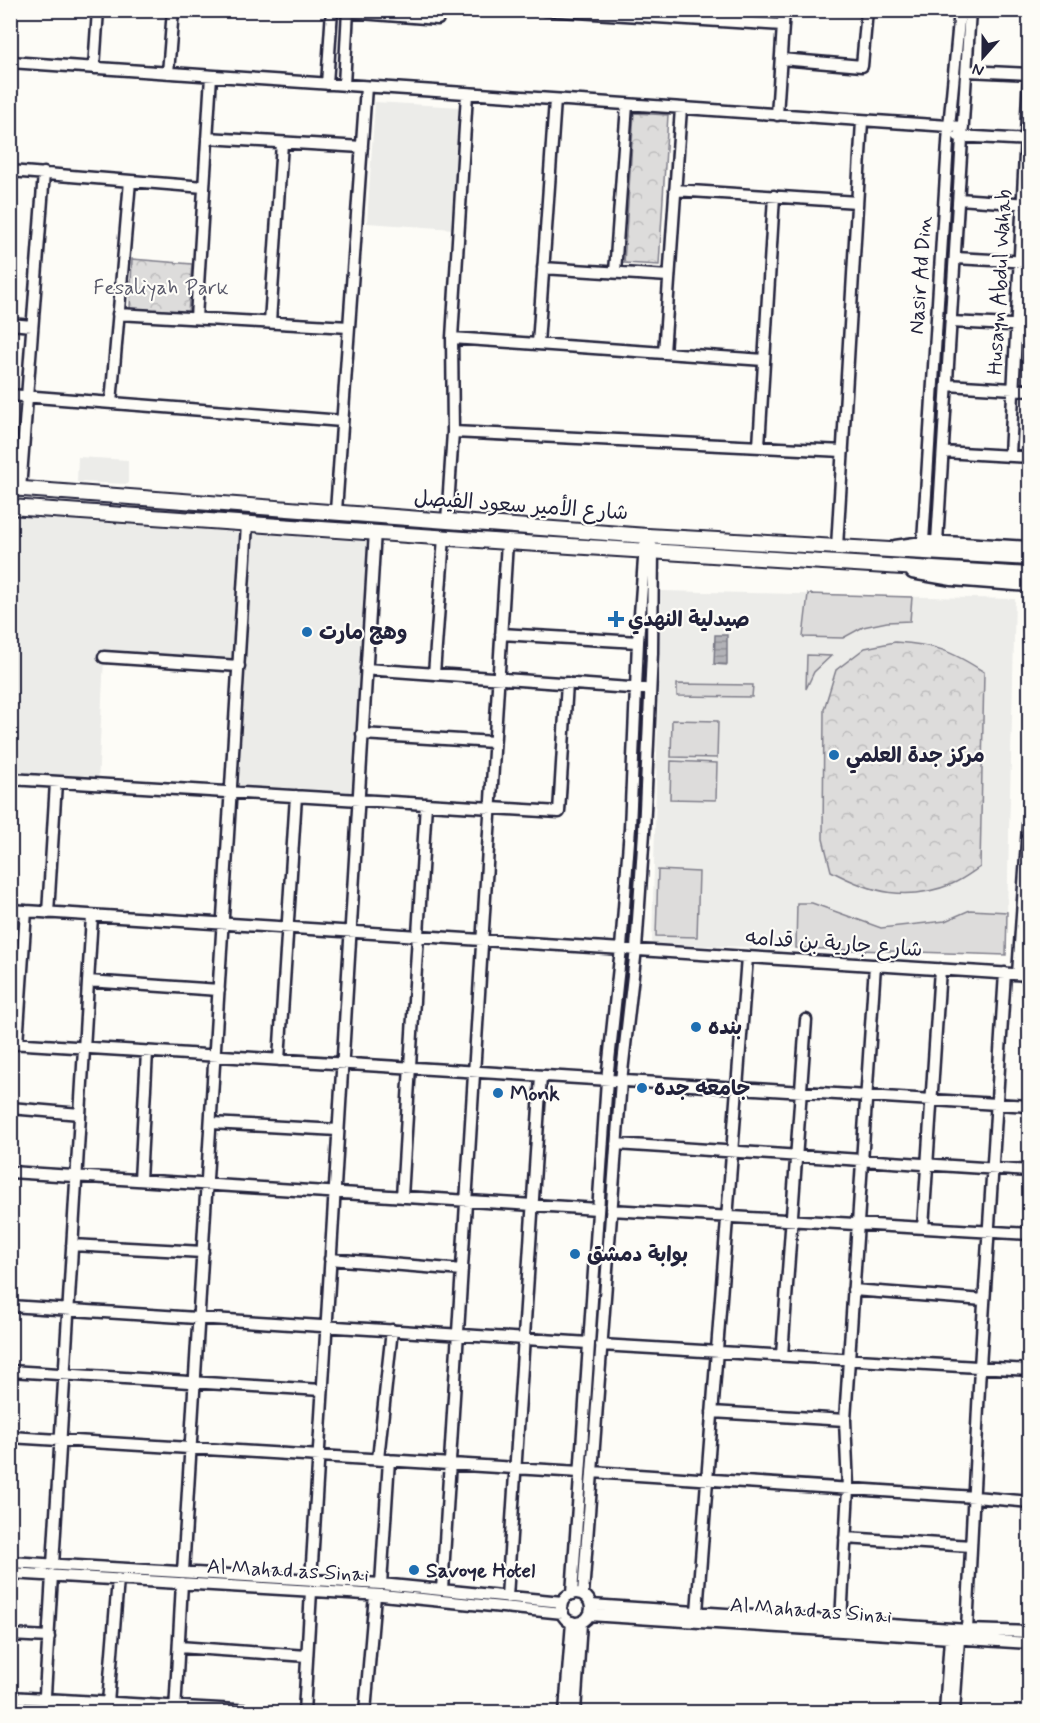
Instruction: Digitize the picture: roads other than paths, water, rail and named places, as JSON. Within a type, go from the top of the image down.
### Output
[{"type":"main road","name":"شارع الأمير سعود الفيصل","points":[[13,488],[336,511],[447,521],[648,545],[880,566],[1029,575]]},
{"type":"main road","name":"شارع الأمير سعود الفيصل","points":[[10,507],[507,542],[837,547],[1029,558]]},
{"type":"street","points":[[94,68],[98,10]]},
{"type":"street","points":[[168,73],[173,10]]},
{"type":"street","points":[[327,84],[332,10]]},
{"type":"street","points":[[344,85],[348,11],[438,19],[439,10]]},
{"type":"street","points":[[545,10],[783,25]]},
{"type":"street","points":[[777,115],[784,10]]},
{"type":"street","points":[[781,59],[862,66],[867,10]]},
{"type":"street","name":"Nasir Ad Din","points":[[923,542],[949,131],[960,10]]},
{"type":"street","name":"Nasir Ad Din","points":[[937,542],[970,10]]},
{"type":"street","points":[[10,62],[862,121],[1028,140]]},
{"type":"street","points":[[967,71],[1029,74]]},
{"type":"street","name":"Husayn Abdul Wahab","points":[[1010,455],[1016,325],[1024,262],[1029,74]]},
{"type":"street","points":[[196,318],[211,76]]},
{"type":"street","points":[[336,511],[366,87]]},
{"type":"street","points":[[447,521],[453,432],[452,338],[467,94]]},
{"type":"street","points":[[538,344],[555,100]]},
{"type":"street","points":[[615,272],[627,105]]},
{"type":"street","points":[[664,353],[681,108]]},
{"type":"street","points":[[837,547],[862,121]]},
{"type":"street","points":[[207,138],[362,147]]},
{"type":"street","points":[[270,322],[282,143]]},
{"type":"street","points":[[10,171],[204,187]]},
{"type":"street","points":[[13,488],[26,397],[44,173]]},
{"type":"street","points":[[111,404],[130,181]]},
{"type":"street","points":[[675,190],[857,202]]},
{"type":"street","points":[[759,446],[774,196]]},
{"type":"street","points":[[959,199],[1026,204]]},
{"type":"street","points":[[955,258],[1024,262]]},
{"type":"street","points":[[543,268],[669,276]]},
{"type":"street","points":[[118,314],[349,327]]},
{"type":"street","points":[[951,322],[1029,326]]},
{"type":"street","points":[[10,324],[32,326]]},
{"type":"street","points":[[452,338],[764,360]]},
{"type":"street","points":[[947,385],[1029,390]]},
{"type":"street","points":[[10,395],[342,421]]},
{"type":"street","points":[[453,432],[843,450]]},
{"type":"street","points":[[943,452],[1029,457]]},
{"type":"street","points":[[175,1710],[248,524]]},
{"type":"street","points":[[304,1713],[375,531]]},
{"type":"street","points":[[434,674],[444,537]]},
{"type":"street","points":[[442,1590],[507,542]]},
{"type":"street","points":[[876,549],[923,542],[1029,547]]},
{"type":"street","points":[[586,1472],[589,1343],[607,1080],[621,948],[632,783],[638,642],[648,545]]},
{"type":"street","points":[[577,1594],[586,1472],[601,1344],[621,1081],[636,949],[650,689],[648,545]]},
{"type":"street","points":[[880,566],[952,580],[1029,586]]},
{"type":"street","points":[[1017,585],[1029,595]]},
{"type":"street","points":[[501,634],[638,642]]},
{"type":"street","points":[[104,657],[239,666]]},
{"type":"street","points":[[366,669],[650,689]]},
{"type":"street","points":[[10,779],[560,812],[567,683]]},
{"type":"street","points":[[362,734],[494,742]]},
{"type":"street","points":[[48,913],[56,782]]},
{"type":"street","points":[[632,783],[646,782]]},
{"type":"street","points":[[279,1060],[296,796]]},
{"type":"street","points":[[1024,974],[1029,797]]},
{"type":"street","points":[[402,1197],[426,804]]},
{"type":"street","name":"شارع جارية بن قدامه","points":[[10,910],[1024,974]]},
{"type":"street","points":[[26,911],[14,1043],[1029,1106]]},
{"type":"street","points":[[44,1713],[92,916]]},
{"type":"street","points":[[697,1612],[747,957]]},
{"type":"street","points":[[841,1622],[848,1488],[844,1420],[875,965]]},
{"type":"street","points":[[923,1228],[940,969]]},
{"type":"street","points":[[968,1630],[980,1367],[1005,973]]},
{"type":"street","points":[[88,981],[219,990]]},
{"type":"street","points":[[782,1355],[806,1020]]},
{"type":"street","points":[[140,1180],[147,1052]]},
{"type":"street","points":[[507,1597],[541,1076]]},
{"type":"street","points":[[10,1108],[80,1113]]},
{"type":"street","points":[[211,1123],[338,1130]]},
{"type":"street","points":[[616,1144],[1029,1171]]},
{"type":"street","points":[[10,1172],[598,1209]]},
{"type":"street","points":[[611,1210],[1029,1234]]},
{"type":"street","points":[[72,1245],[203,1252]]},
{"type":"street","points":[[330,1258],[462,1270]]},
{"type":"street","points":[[853,1290],[984,1300]]},
{"type":"street","points":[[10,1306],[589,1343]]},
{"type":"street","points":[[381,1584],[384,1460],[392,1330]]},
{"type":"street","points":[[601,1344],[1029,1370]]},
{"type":"street","points":[[10,1371],[322,1390]]},
{"type":"street","points":[[712,1412],[844,1420]]},
{"type":"street","points":[[10,1437],[848,1488],[1029,1502]]},
{"type":"street","points":[[845,1538],[971,1546]]},
{"type":"street","name":"Al Mahad as Sinai","points":[[10,1562],[118,1579],[183,1578]]},
{"type":"street","name":"Al Mahad as Sinai","points":[[10,1573],[53,1570],[311,1585],[381,1584],[507,1597],[563,1608]]},
{"type":"street","points":[[108,1702],[118,1579]]},
{"type":"street","name":"Al Mahad as Sinai","points":[[311,1585],[375,1595],[563,1608]]},
{"type":"street","points":[[565,1713],[583,1616],[590,1599],[577,1594],[565,1596],[563,1608],[567,1621],[583,1616]]},
{"type":"street","points":[[365,1713],[375,1595]]},
{"type":"street","name":"Al Mahad as Sinai","points":[[583,1616],[697,1612],[1029,1632]]},
{"type":"street","points":[[575,1713],[583,1616]]},
{"type":"street","name":"Al Mahad as Sinai","points":[[583,1616],[1029,1643]]},
{"type":"street","points":[[10,1635],[49,1637]]},
{"type":"street","points":[[945,1713],[955,1638]]},
{"type":"street","points":[[954,1713],[955,1638]]},
{"type":"street","points":[[179,1647],[307,1656]]},
{"type":"street","points":[[10,1696],[108,1702],[175,1710],[270,1713]]},
{"type":"place","name":"صيدلية النهدي","points":[[616,619]]},
{"type":"place","name":"وهج مارت","points":[[307,632]]},
{"type":"place","name":"مركز جدة العلمي","points":[[834,755]]},
{"type":"place","name":"بنده","points":[[696,1027]]},
{"type":"place","name":"جامعه جده","points":[[642,1088]]},
{"type":"place","name":"Monk","points":[[498,1093]]},
{"type":"place","name":"بوابة دمشق","points":[[575,1254]]},
{"type":"place","name":"Savoye Hotel","points":[[414,1570]]},
{"type":"park label","name":"Fesaliyah Park","points":[[161,287]]}]
